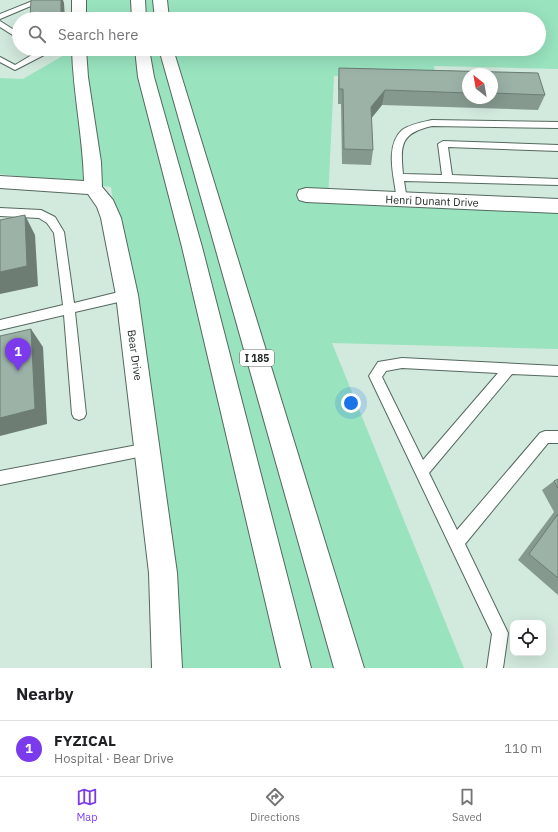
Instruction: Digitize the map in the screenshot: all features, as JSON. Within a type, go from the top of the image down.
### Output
[{"type":"main road","points":[[79,0],[79,12]]},
{"type":"main road","points":[[138,0],[139,12]]},
{"type":"main road","points":[[160,0],[161,12]]},
{"type":"main road","points":[[0,182],[93,188],[92,162],[80,77],[79,56]]},
{"type":"main road","points":[[143,56],[146,77],[192,247],[296,668]]},
{"type":"main road","name":"I 185","points":[[168,56],[349,668]]},
{"type":"main road","name":"Bear Drive","points":[[93,188],[106,205],[116,233],[126,295],[148,449],[163,573],[168,668]]},
{"type":"main road","name":"Henri Dunant Drive","points":[[306,195],[558,206]]},
{"type":"lane","points":[[12,12],[42,0]]},
{"type":"lane","points":[[0,17],[12,12]]},
{"type":"lane","points":[[0,23],[12,32]]},
{"type":"lane","points":[[0,59],[15,68],[31,56]]},
{"type":"lane","points":[[402,200],[397,160],[399,142],[405,133],[414,128],[432,123],[558,125]]},
{"type":"lane","points":[[447,178],[443,144],[558,148]]},
{"type":"lane","points":[[399,177],[558,182]]},
{"type":"lane","points":[[0,212],[41,214],[51,220],[59,232],[80,414]]},
{"type":"lane","points":[[0,325],[126,295]]},
{"type":"lane","points":[[495,668],[500,633],[375,376],[382,366],[402,363],[558,371]]},
{"type":"lane","points":[[421,472],[510,368]]},
{"type":"lane","points":[[456,543],[546,437],[558,437]]},
{"type":"lane","points":[[0,478],[148,449]]},
{"type":"green space","points":[[79,0],[558,0],[558,69],[434,66],[436,79],[334,76],[328,201],[558,213],[558,349],[332,343],[464,668],[179,668],[111,187],[0,174],[0,78],[23,79],[62,56],[546,56],[546,12],[77,12]]},
{"type":"building","points":[[31,0],[61,0],[61,12],[30,12]]},
{"type":"building","points":[[339,68],[462,71],[462,93],[385,90],[371,107],[373,150],[344,149],[343,89],[339,89]]},
{"type":"building","points":[[498,72],[538,73],[545,95],[498,93]]},
{"type":"building","points":[[25,215],[27,266],[0,272],[0,220]]},
{"type":"building","points":[[31,329],[35,409],[0,418],[0,336]]},
{"type":"building","points":[[558,479],[558,488],[554,481]]},
{"type":"building","points":[[558,514],[558,578],[529,554]]},
{"type":"place","name":"FYZICAL","points":[[18,371]]}]
